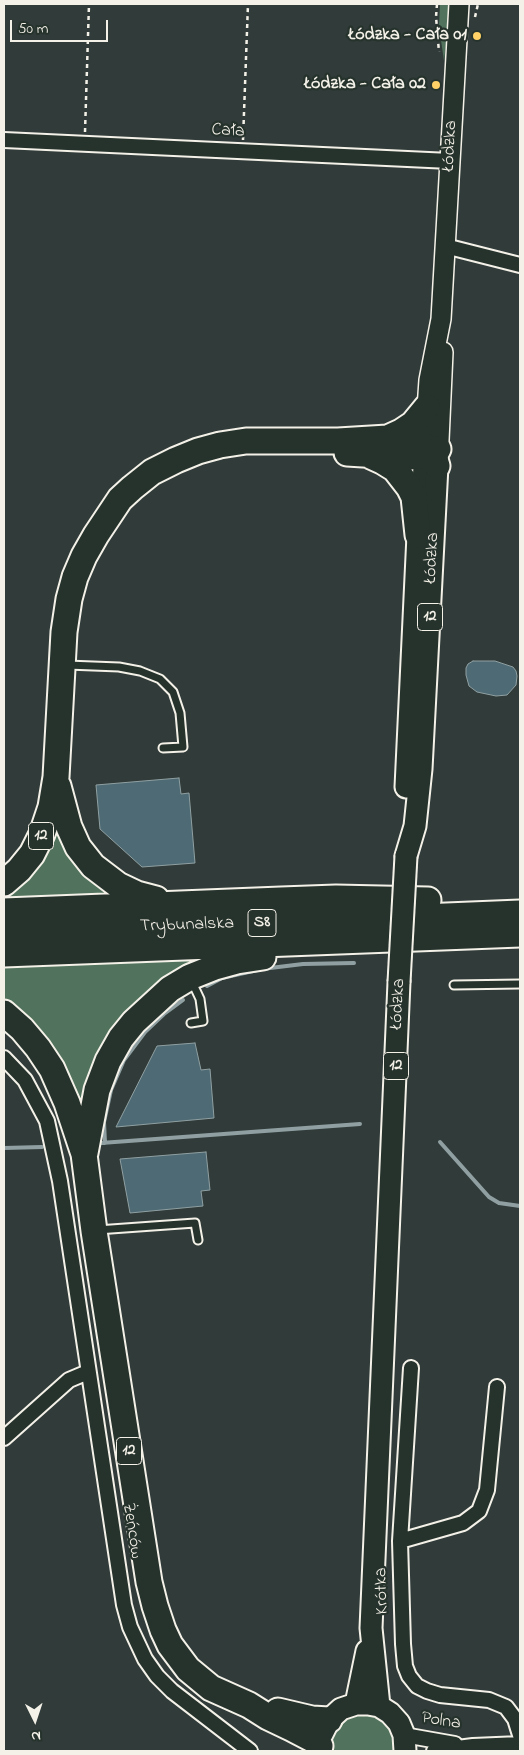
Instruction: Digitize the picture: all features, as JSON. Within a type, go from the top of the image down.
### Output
[{"type":"highway","points":[[390,437],[410,427],[427,407]]},
{"type":"highway","name":"12","points":[[4,883],[23,865],[39,840],[49,815],[56,777],[65,618],[75,578],[87,550],[120,499],[152,472],[198,451],[246,441],[338,441],[390,437],[408,438],[432,454]]},
{"type":"highway","name":"12","points":[[110,516],[160,483],[223,456],[247,451],[336,452],[367,455],[391,466],[406,482],[414,498],[418,535]]},
{"type":"highway","points":[[367,455],[411,457],[432,454]]},
{"type":"highway","points":[[56,777],[68,828],[83,854],[98,870],[118,885],[137,894],[191,904]]},
{"type":"highway","points":[[4,911],[336,898],[520,901]]},
{"type":"highway","name":"Trybunalska","points":[[4,934],[520,913]]},
{"type":"highway","name":"Trybunalska","points":[[4,954],[520,934]]},
{"type":"highway","points":[[84,1154],[97,1090],[108,1061],[121,1038],[134,1022],[170,989],[190,977],[237,961],[386,939]]},
{"type":"highway","name":"12","points":[[4,1013],[22,1029],[52,1069],[67,1104],[84,1154],[94,1231],[149,1582],[154,1606],[170,1645],[188,1669],[211,1688],[249,1705],[268,1717],[314,1740],[320,1749]]},
{"type":"highway","name":"12","points":[[249,1705],[312,1719],[329,1720]]},
{"type":"main road","name":"Łódzka","points":[[371,1628],[406,856],[405,817],[408,734],[418,535],[432,454],[443,357],[441,319],[459,4]]},
{"type":"main road","name":"Łódzka","points":[[406,856],[415,826],[421,768],[432,454],[427,407],[432,361],[441,319]]},
{"type":"main road","name":"12","points":[[356,1704],[371,1628]]},
{"type":"main road","name":"12","points":[[371,1628],[379,1706]]},
{"type":"main road","points":[[329,1720],[341,1709],[356,1704],[379,1706],[390,1713],[399,1723],[405,1743]]},
{"type":"main road","name":"12","points":[[320,1749],[321,1737],[329,1720]]},
{"type":"street","name":"Cała","points":[[4,140],[450,161]]},
{"type":"street","points":[[445,246],[520,265]]},
{"type":"street","name":"Żeńców","points":[[4,1058],[25,1080],[47,1121],[60,1181],[124,1605],[136,1643],[157,1676],[172,1691],[250,1751]]},
{"type":"street","name":"Krótka","points":[[410,1368],[400,1541],[405,1666],[409,1676],[417,1686],[427,1691],[440,1695],[489,1700],[506,1707],[515,1718],[520,1735]]},
{"type":"street","points":[[4,1438],[69,1380],[88,1372]]},
{"type":"street","points":[[400,1541],[463,1523],[479,1511],[487,1490],[497,1387]]},
{"type":"street","name":"Polna","points":[[405,1743],[473,1746]]},
{"type":"street","name":"Polna","points":[[434,1751],[473,1746],[520,1744]]},
{"type":"lane","points":[[61,665],[119,667],[140,670],[160,679],[173,692],[178,706],[183,747],[163,748]]},
{"type":"lane","points":[[190,977],[200,999],[203,1022],[191,1023]]},
{"type":"lane","points":[[454,985],[520,984]]},
{"type":"lane","points":[[94,1231],[195,1223],[198,1240]]},
{"type":"path","points":[[84,144],[89,4]]},
{"type":"path","points":[[242,151],[248,4]]},
{"type":"green space","points":[[440,4],[451,4],[444,61],[439,26]]},
{"type":"green space","points":[[56,817],[120,894],[4,902],[4,892]]},
{"type":"green space","points":[[196,960],[199,964],[168,983],[80,1119],[4,1007],[4,968]]},
{"type":"green space","points":[[357,1715],[374,1716],[384,1721],[394,1735],[395,1751],[333,1751],[333,1737],[339,1727],[347,1719]]},
{"type":"water","points":[[473,661],[495,661],[513,667],[517,676],[516,685],[507,695],[496,696],[477,692],[469,686],[466,675],[468,664]]},
{"type":"water","points":[[179,778],[181,794],[189,793],[195,863],[142,867],[100,829],[96,785]]},
{"type":"water","points":[[195,1043],[201,1070],[210,1069],[214,1118],[116,1127],[157,1046]]},
{"type":"water","points":[[206,1152],[210,1190],[201,1191],[203,1206],[130,1213],[120,1159]]},
{"type":"waterway","points":[[207,986],[222,978],[262,969],[303,964],[354,963]]},
{"type":"waterway","points":[[105,1143],[104,1122],[111,1090],[124,1060],[145,1032],[164,1014],[183,1000]]},
{"type":"waterway","points":[[101,1143],[360,1124]]},
{"type":"waterway","points":[[440,1142],[489,1197],[499,1203],[520,1206]]},
{"type":"waterway","points":[[4,1148],[42,1147]]},
{"type":"place","name":"Łódzka - Cała 01","points":[[477,36]]},
{"type":"place","name":"Łódzka - Cała 02","points":[[436,85]]}]
